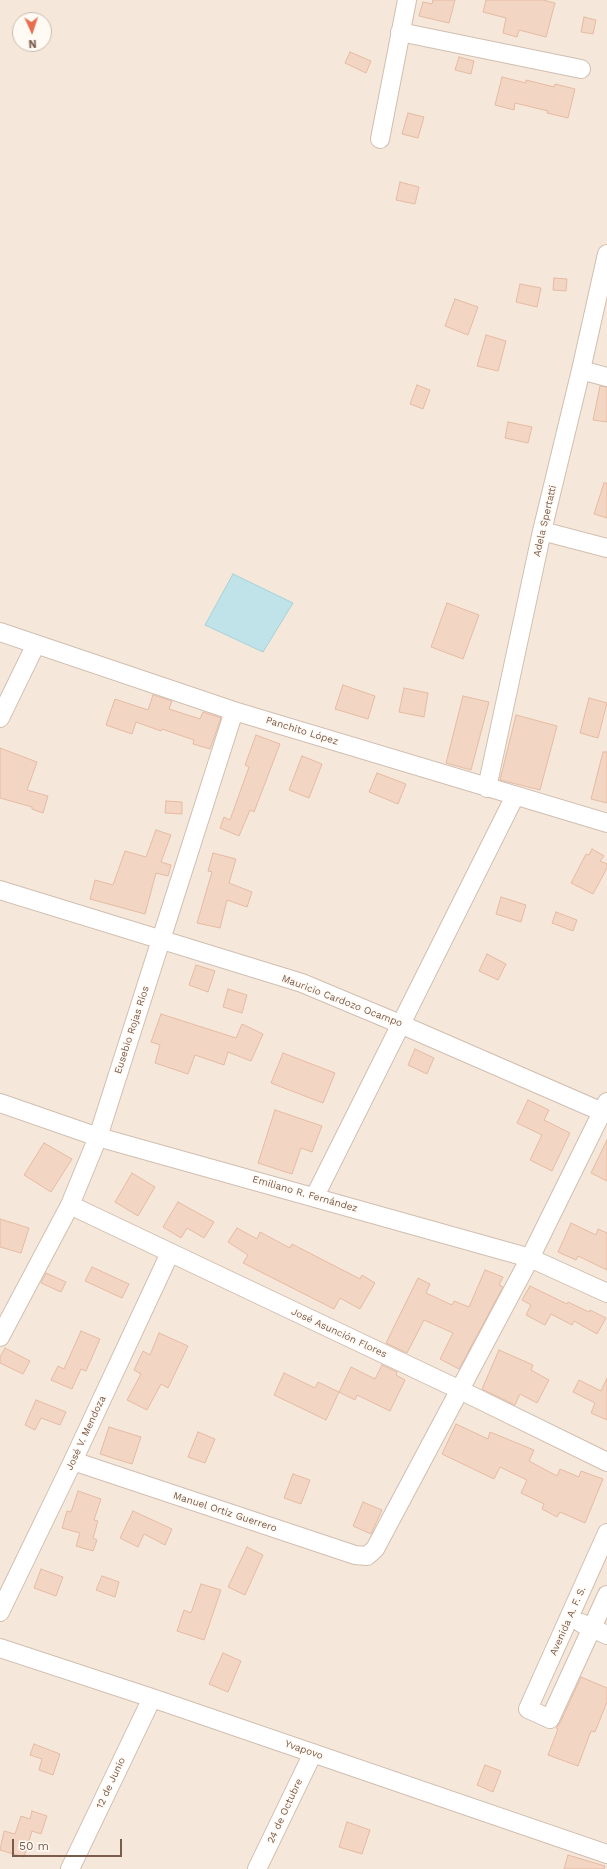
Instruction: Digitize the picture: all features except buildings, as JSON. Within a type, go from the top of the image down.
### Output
[{"type":"street","points":[[380,139],[407,0]]},
{"type":"street","points":[[400,32],[581,69]]},
{"type":"street","name":"Adela Spertatti","points":[[487,788],[542,531],[607,254]]},
{"type":"street","points":[[581,370],[607,377]]},
{"type":"street","points":[[542,531],[607,548]]},
{"type":"street","name":"Panchito López","points":[[0,632],[234,711],[607,823]]},
{"type":"street","points":[[0,718],[36,644]]},
{"type":"street","name":"Eusebio Rojas Ríos","points":[[0,1337],[70,1205],[98,1137],[234,711]]},
{"type":"street","points":[[315,1196],[515,796]]},
{"type":"street","name":"Mauricio Cardozo Ocampo","points":[[0,890],[302,983],[605,1109]]},
{"type":"street","name":"Emiliano R. Fernández","points":[[0,1103],[98,1137],[315,1196],[530,1258],[607,1293]]},
{"type":"street","points":[[460,1390],[530,1258],[605,1109]]},
{"type":"street","name":"José Asunción Flores","points":[[70,1205],[460,1390],[607,1462]]},
{"type":"street","name":"José V. Mendoza","points":[[0,1612],[73,1462],[170,1253]]},
{"type":"street","name":"Manuel Ortiz Guerrero","points":[[73,1462],[355,1555],[367,1556],[375,1548],[460,1390]]},
{"type":"street","name":"Avenida A. F. S.","points":[[599,1632],[550,1719],[528,1709],[607,1533]]},
{"type":"street","points":[[569,1618],[599,1632],[607,1595]]},
{"type":"street","name":"Yvapovo","points":[[0,1648],[152,1698],[607,1854]]},
{"type":"street","name":"12 de Junio","points":[[70,1869],[152,1698]]},
{"type":"street","name":"24 de Octubre","points":[[257,1869],[312,1753]]},
{"type":"shaded area","points":[[0,0],[607,0],[607,1869],[0,1869]]},
{"type":"water","points":[[233,574],[293,603],[263,652],[205,625]]}]
